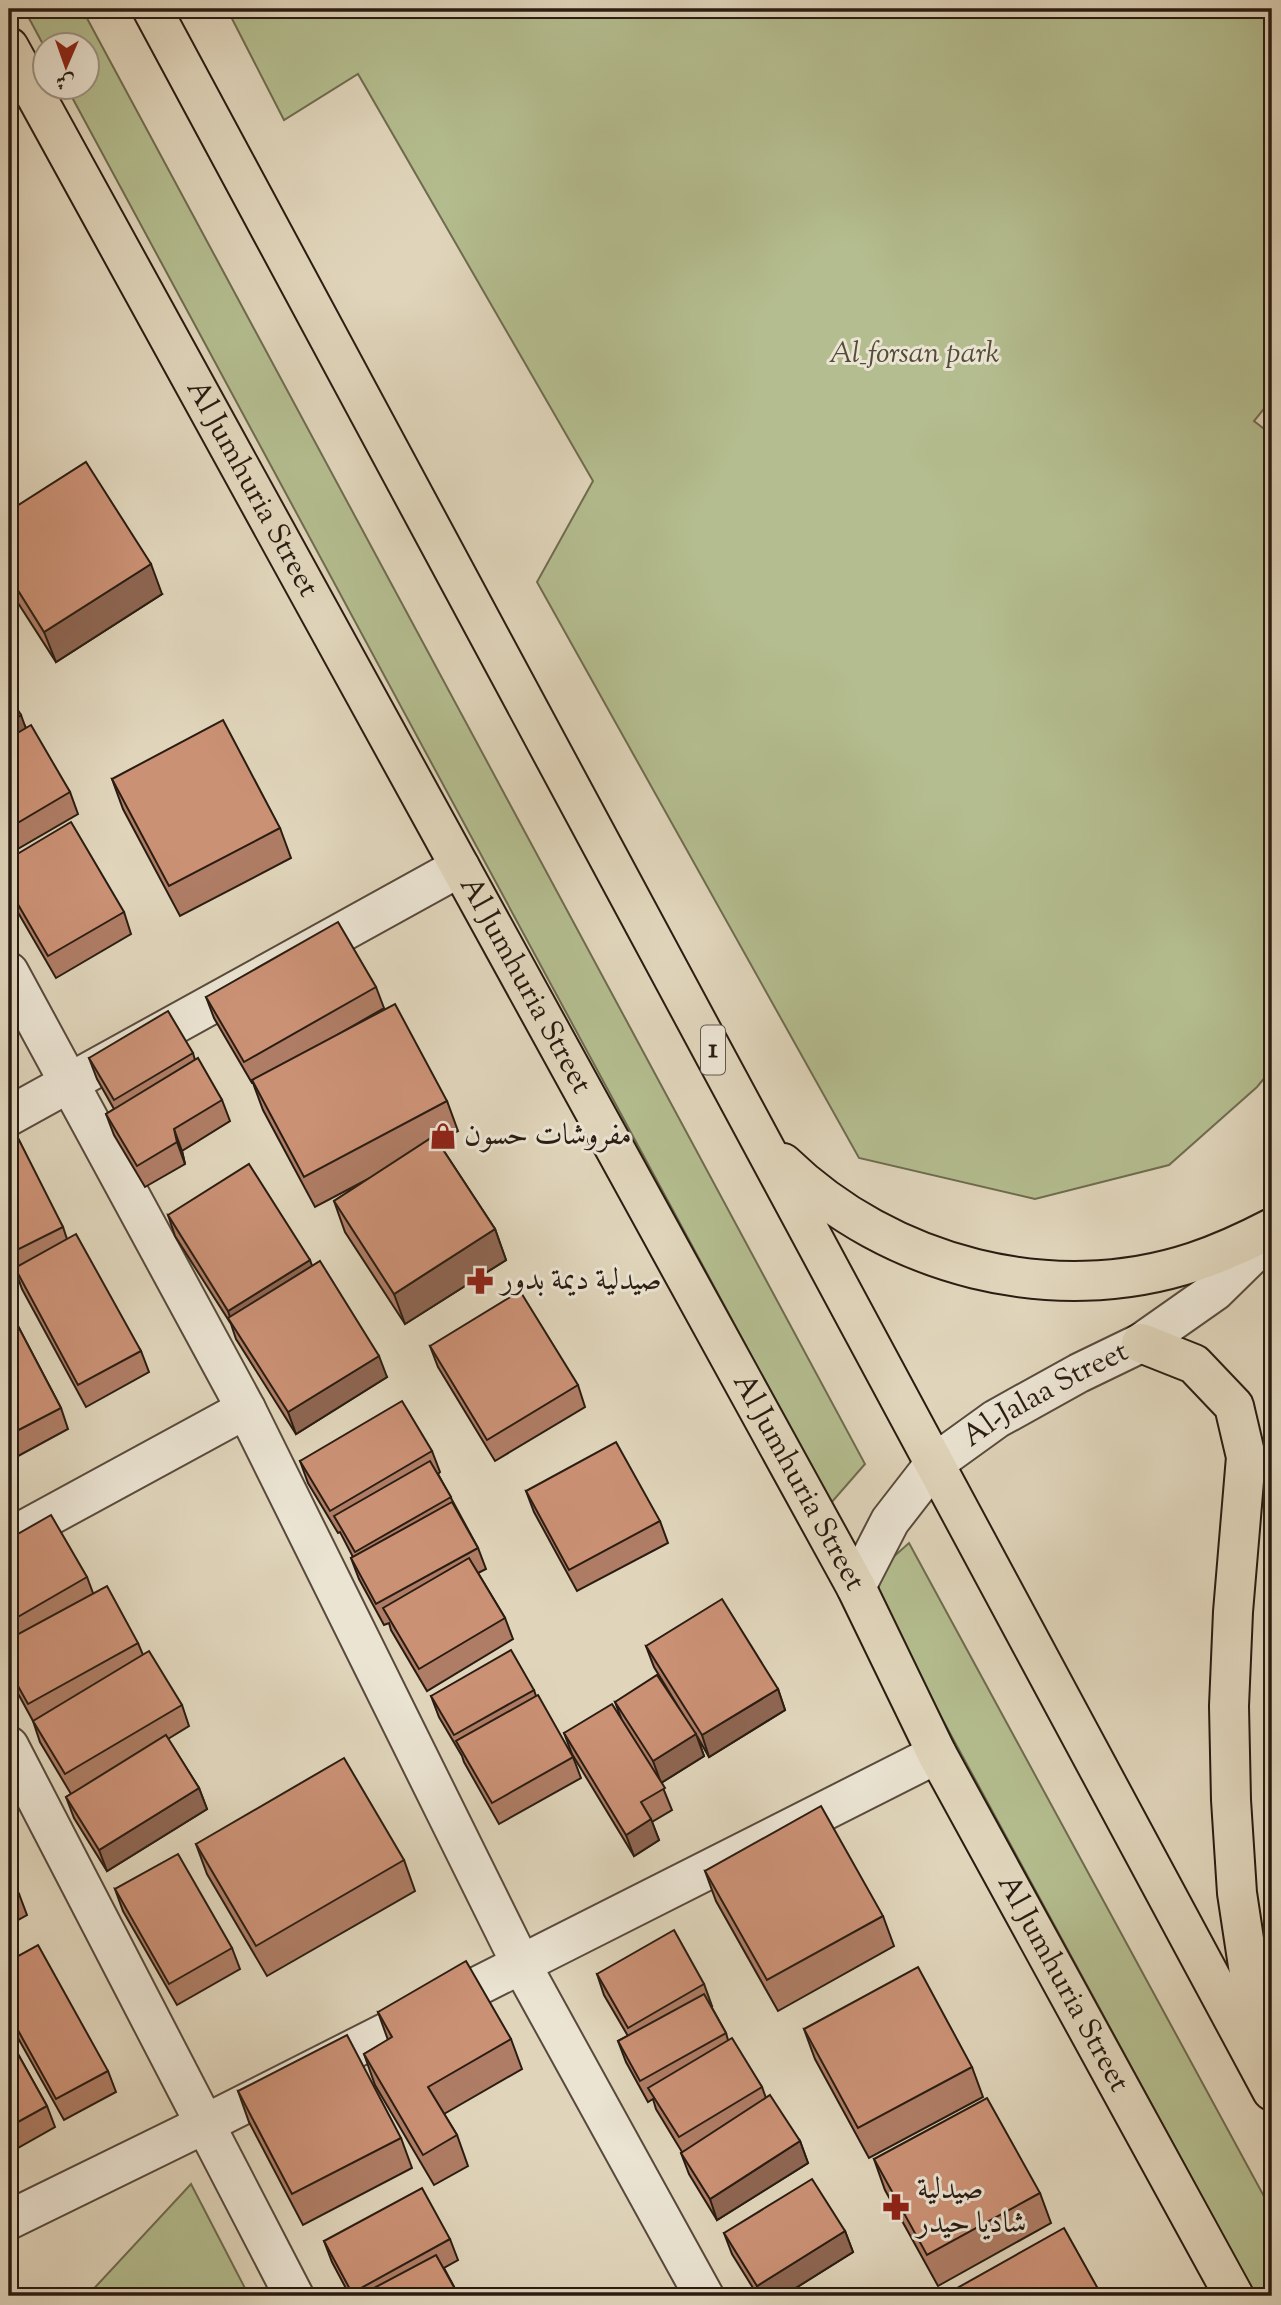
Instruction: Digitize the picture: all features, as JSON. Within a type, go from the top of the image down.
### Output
[{"type":"main road","name":"1","points":[[152,9],[1269,2085]]},
{"type":"main road","name":"Al Jumhuria Street","points":[[9,47],[856,1587],[937,1754],[1234,2296]]},
{"type":"main road","points":[[763,1142],[800,1179],[842,1212],[887,1237],[934,1258],[986,1272],[1037,1280],[1090,1281],[1142,1275],[1193,1263],[1242,1244],[1272,1228]]},
{"type":"main road","points":[[1141,1343],[1194,1364],[1234,1406],[1246,1457],[1233,1612],[1229,1706],[1231,1800],[1237,1894],[1250,1986],[1269,2085]]},
{"type":"street","points":[[9,1116],[460,867]]},
{"type":"street","points":[[9,972],[246,1409],[521,1964],[704,2296]]},
{"type":"street","name":"Al-Jalaa Street","points":[[856,1587],[890,1521],[935,1463],[996,1419],[1079,1373],[1141,1343],[1215,1291],[1272,1235]]},
{"type":"street","points":[[9,1538],[246,1409]]},
{"type":"street","points":[[9,1746],[294,2296]]},
{"type":"street","points":[[9,2220],[205,2124],[937,1754]]},
{"type":"green space","points":[[24,9],[82,9],[94,32],[36,32]]},
{"type":"green space","name":"Al_forsan park","points":[[227,9],[1272,9],[1272,399],[1254,421],[1272,435],[1272,1069],[1257,1087],[1169,1165],[1035,1199],[859,1158],[537,582],[593,481],[358,74],[284,120]]},
{"type":"green space","points":[[102,46],[865,1464],[831,1503],[75,102],[102,102]]},
{"type":"green space","points":[[909,1543],[1272,2211],[1272,2296],[1256,2296],[877,1599],[882,1567]]},
{"type":"green space","points":[[191,2184],[249,2296],[87,2296]]},
{"type":"building","points":[[86,462],[151,564],[44,632],[9,576],[9,511]]},
{"type":"building","points":[[9,696],[21,715],[9,723]]},
{"type":"building","points":[[223,720],[280,828],[169,886],[112,779]]},
{"type":"building","points":[[31,725],[70,792],[9,828],[9,738]]},
{"type":"building","points":[[71,822],[124,912],[48,956],[9,889],[9,859]]},
{"type":"building","points":[[338,922],[376,987],[244,1062],[206,997]]},
{"type":"building","points":[[395,1004],[447,1101],[304,1177],[252,1080]]},
{"type":"building","points":[[168,1011],[193,1053],[114,1100],[89,1058]]},
{"type":"building","points":[[198,1058],[222,1100],[174,1129],[177,1142],[137,1166],[106,1114]]},
{"type":"building","points":[[14,1130],[63,1227],[9,1254],[9,1133]]},
{"type":"building","points":[[434,1136],[495,1229],[394,1294],[334,1201]]},
{"type":"building","points":[[249,1164],[310,1260],[228,1311],[168,1215]]},
{"type":"building","points":[[76,1234],[141,1351],[78,1385],[15,1268]]},
{"type":"building","points":[[320,1261],[379,1356],[288,1412],[228,1318]]},
{"type":"building","points":[[520,1291],[578,1385],[487,1440],[430,1346]]},
{"type":"building","points":[[9,1309],[61,1408],[9,1435]]},
{"type":"building","points":[[402,1401],[432,1451],[330,1511],[300,1461]]},
{"type":"building","points":[[616,1442],[660,1521],[569,1570],[526,1491]]},
{"type":"building","points":[[430,1461],[451,1497],[355,1552],[334,1516]]},
{"type":"building","points":[[452,1502],[478,1548],[376,1604],[351,1558]]},
{"type":"building","points":[[51,1515],[87,1577],[9,1622],[9,1539]]},
{"type":"building","points":[[469,1558],[505,1618],[419,1669],[383,1608]]},
{"type":"building","points":[[107,1586],[138,1643],[28,1704],[9,1670],[9,1639]]},
{"type":"building","points":[[722,1599],[778,1689],[702,1735],[646,1646]]},
{"type":"building","points":[[511,1650],[534,1690],[454,1735],[431,1696]]},
{"type":"building","points":[[149,1651],[182,1705],[65,1774],[33,1721]]},
{"type":"building","points":[[657,1675],[696,1734],[653,1761],[615,1702]]},
{"type":"building","points":[[538,1695],[573,1757],[492,1803],[456,1741]]},
{"type":"building","points":[[612,1704],[665,1788],[641,1802],[651,1819],[626,1835],[564,1733]]},
{"type":"building","points":[[166,1735],[199,1788],[99,1850],[66,1797]]},
{"type":"building","points":[[344,1758],[404,1860],[256,1946],[196,1844]]},
{"type":"building","points":[[821,1806],[883,1916],[767,1980],[705,1871]]},
{"type":"building","points":[[178,1854],[232,1948],[169,1984],[115,1889]]},
{"type":"building","points":[[9,1876],[19,1894],[9,1899]]},
{"type":"building","points":[[674,1930],[704,1984],[628,2028],[597,1974]]},
{"type":"building","points":[[38,1945],[108,2071],[56,2099],[9,2014],[9,1961]]},
{"type":"building","points":[[466,1961],[511,2039],[428,2087],[457,2135],[423,2155],[364,2054],[392,2037],[378,2012]]},
{"type":"building","points":[[918,1967],[972,2067],[858,2128],[804,2029]]},
{"type":"building","points":[[704,1994],[726,2033],[640,2081],[618,2041]]},
{"type":"building","points":[[347,2035],[401,2138],[292,2194],[238,2091]]},
{"type":"building","points":[[9,2038],[47,2106],[9,2127]]},
{"type":"building","points":[[732,2038],[762,2087],[679,2137],[648,2088]]},
{"type":"building","points":[[770,2095],[800,2141],[710,2199],[681,2153]]},
{"type":"building","points":[[987,2098],[1040,2193],[927,2255],[874,2159]]},
{"type":"building","points":[[812,2179],[845,2231],[757,2286],[724,2233]]},
{"type":"building","points":[[422,2188],[450,2239],[352,2293],[324,2241]]},
{"type":"building","points":[[1064,2228],[1102,2296],[943,2296]]},
{"type":"building","points":[[436,2255],[459,2296],[359,2296]]},
{"type":"place","name":"مفروشات حسون","points":[[443,1136]]},
{"type":"place","name":"صيدلية ديمة بدور","points":[[480,1281]]},
{"type":"place","name":"صيدلية شاديا حيدر","points":[[896,2207]]}]
